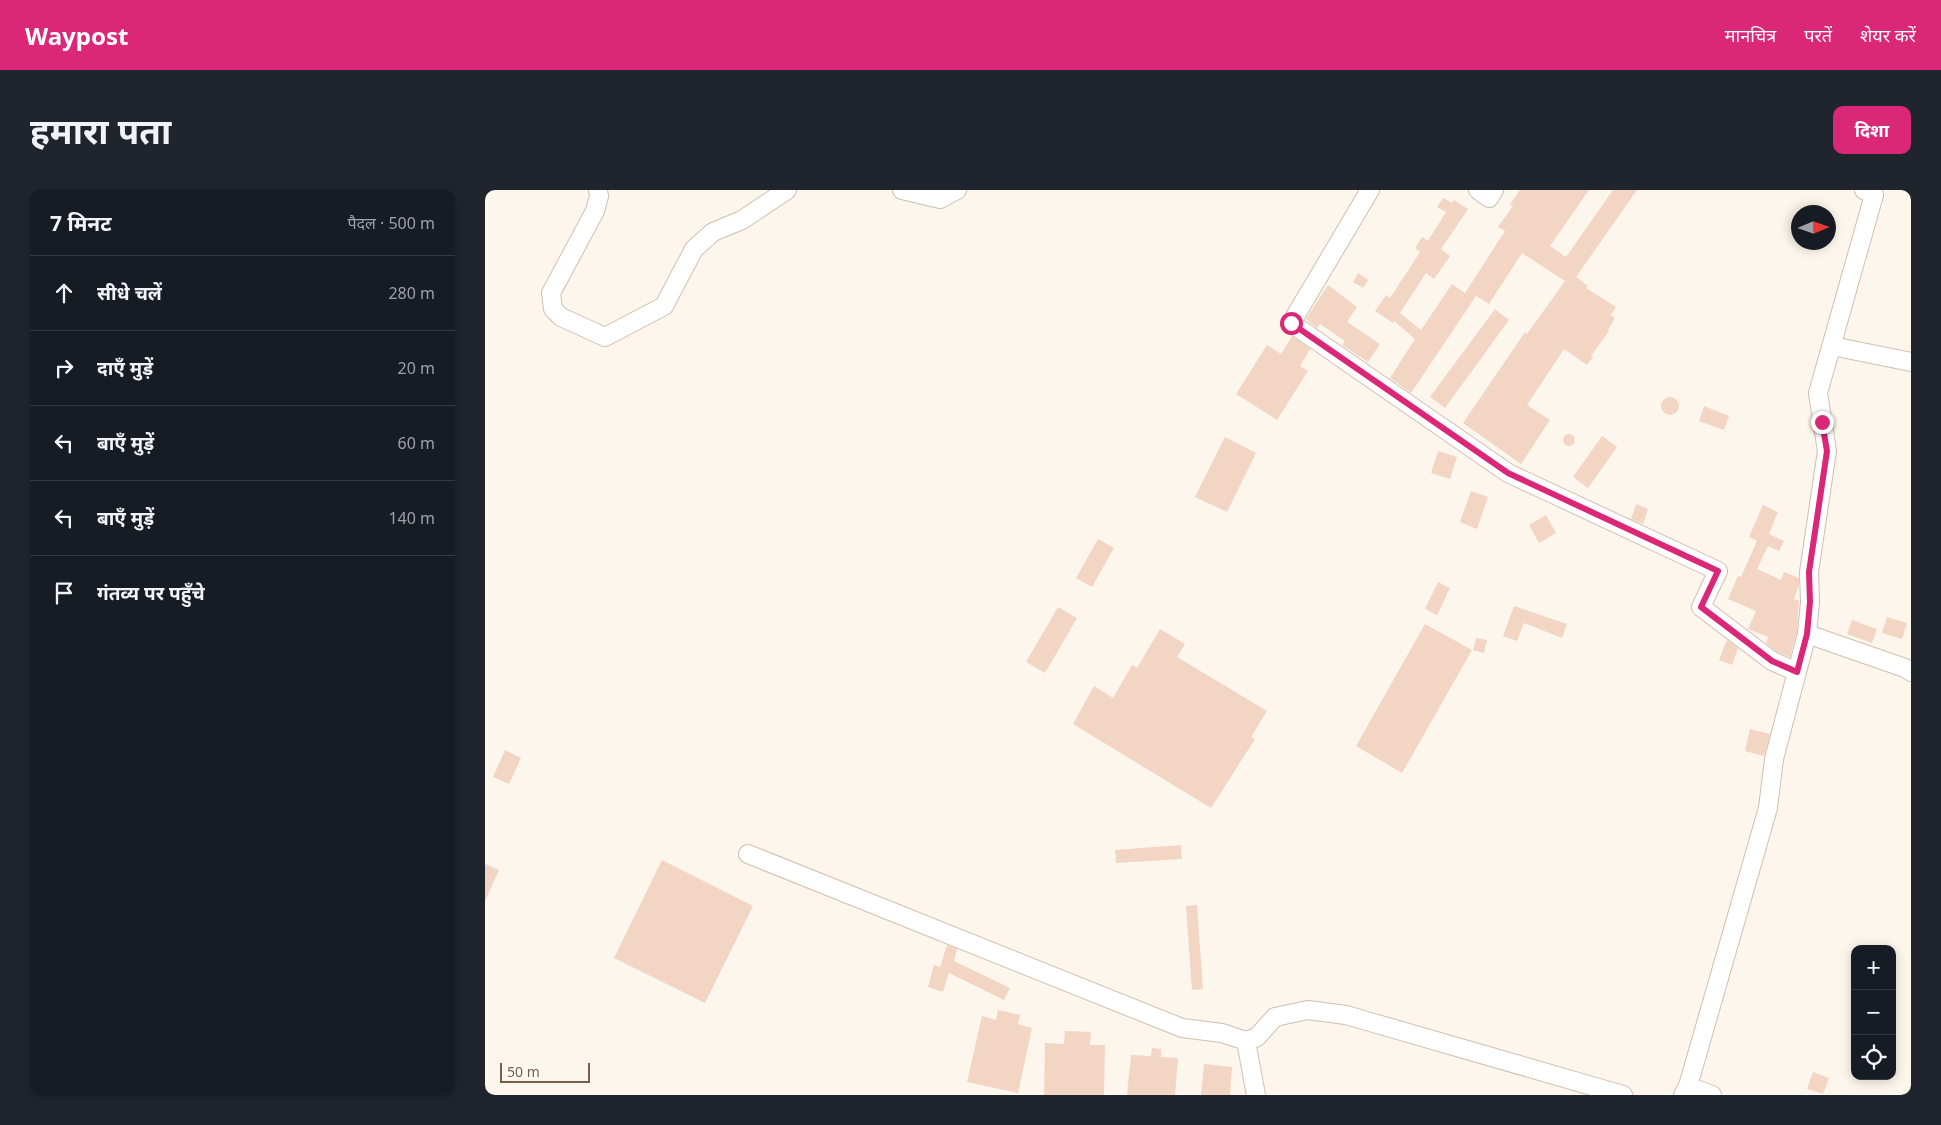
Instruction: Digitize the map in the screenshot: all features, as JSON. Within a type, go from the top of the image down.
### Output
[{"type":"street","points":[[598,190],[599,196],[595,211],[551,293],[553,310],[561,317],[605,337],[664,306],[694,249],[713,232],[742,220],[787,190]]},
{"type":"street","points":[[902,190],[940,198],[957,190]]},
{"type":"street","points":[[1370,190],[1291,323],[1508,473],[1718,571],[1701,607],[1772,661],[1797,672]]},
{"type":"street","points":[[1478,190],[1489,198],[1494,190]]},
{"type":"street","points":[[1712,1095],[1685,1090],[1768,808],[1774,759],[1807,634],[1810,602],[1809,572],[1827,451],[1818,393],[1873,195],[1864,190]]},
{"type":"street","points":[[1832,346],[1911,362]]},
{"type":"street","points":[[1807,634],[1905,668],[1911,672]]},
{"type":"street","points":[[747,854],[1182,1028],[1222,1033],[1247,1041],[1257,1037],[1275,1017],[1308,1010],[1346,1015],[1623,1095]]},
{"type":"street","points":[[1247,1041],[1256,1095]]},
{"type":"building","points":[[1520,190],[1589,190],[1550,246],[1566,257],[1613,190],[1637,190],[1576,277],[1588,286],[1586,288],[1616,307],[1611,315],[1615,318],[1587,365],[1564,349],[1527,405],[1550,420],[1521,464],[1463,423],[1525,332],[1527,334],[1565,281],[1522,253],[1489,304],[1476,296],[1411,393],[1390,378],[1415,339],[1394,321],[1393,323],[1375,311],[1386,295],[1390,298],[1420,252],[1415,248],[1422,237],[1428,241],[1446,212],[1437,207],[1443,198],[1452,203],[1454,200],[1468,209],[1441,249],[1450,256],[1434,279],[1426,273],[1400,313],[1421,330],[1452,284],[1465,293],[1505,231],[1498,227],[1513,206],[1510,204]]},
{"type":"building","points":[[1358,273],[1368,280],[1363,288],[1353,282]]},
{"type":"building","points":[[1328,285],[1357,307],[1347,322],[1380,344],[1368,362],[1342,345],[1345,341],[1320,324],[1317,328],[1306,319]]},
{"type":"building","points":[[1495,309],[1509,320],[1445,408],[1430,397]]},
{"type":"building","points":[[1292,336],[1310,349],[1300,366],[1308,371],[1277,420],[1236,394],[1267,345],[1281,354]]},
{"type":"building","points":[[1666,397],[1674,397],[1679,402],[1677,413],[1666,415],[1661,410],[1661,402]]},
{"type":"building","points":[[1704,406],[1729,416],[1724,430],[1699,421]]},
{"type":"building","points":[[1567,434],[1571,434],[1575,440],[1571,446],[1567,446],[1563,442],[1563,438]]},
{"type":"building","points":[[1602,436],[1617,447],[1588,488],[1573,477]]},
{"type":"building","points":[[1225,437],[1256,453],[1227,512],[1195,497]]},
{"type":"building","points":[[1438,451],[1457,457],[1450,479],[1431,473]]},
{"type":"building","points":[[1471,491],[1488,497],[1477,529],[1460,522]]},
{"type":"building","points":[[1636,504],[1648,509],[1643,524],[1631,519]]},
{"type":"building","points":[[1763,505],[1778,512],[1769,534],[1784,541],[1779,551],[1768,546],[1757,569],[1781,580],[1784,572],[1799,578],[1799,585],[1794,599],[1799,601],[1797,632],[1790,657],[1777,652],[1766,643],[1768,637],[1748,629],[1756,611],[1728,599],[1738,576],[1741,577],[1757,541],[1749,537]]},
{"type":"building","points":[[1546,515],[1556,533],[1539,543],[1529,525]]},
{"type":"building","points":[[1098,539],[1114,548],[1092,587],[1076,578]]},
{"type":"building","points":[[1438,582],[1450,588],[1437,615],[1425,609]]},
{"type":"building","points":[[1514,606],[1567,624],[1562,638],[1524,623],[1517,641],[1503,636]]},
{"type":"building","points":[[1058,607],[1077,618],[1045,673],[1026,662]]},
{"type":"building","points":[[1887,617],[1907,623],[1902,639],[1882,633]]},
{"type":"building","points":[[1852,620],[1877,629],[1872,643],[1847,634]]},
{"type":"building","points":[[1425,624],[1472,650],[1402,773],[1356,746]]},
{"type":"building","points":[[1160,629],[1185,644],[1177,657],[1267,711],[1251,737],[1255,739],[1211,808],[1073,724],[1094,686],[1113,698],[1132,665],[1137,668]]},
{"type":"building","points":[[1476,638],[1487,640],[1484,653],[1473,650]]},
{"type":"building","points":[[1727,640],[1738,648],[1732,665],[1719,660]]},
{"type":"building","points":[[1750,729],[1770,734],[1764,756],[1745,751]]},
{"type":"building","points":[[505,750],[521,758],[509,784],[493,777]]},
{"type":"building","points":[[1181,845],[1182,859],[1116,863],[1115,850]]},
{"type":"building","points":[[662,860],[753,906],[705,1003],[614,958]]},
{"type":"building","points":[[485,864],[499,870],[485,901]]},
{"type":"building","points":[[1197,905],[1203,989],[1192,990],[1186,906]]},
{"type":"building","points":[[947,945],[957,949],[954,961],[1010,988],[1004,1000],[949,973],[943,992],[928,987],[934,965],[940,967]]},
{"type":"building","points":[[998,1010],[1020,1015],[1018,1024],[1032,1028],[1018,1093],[967,1082],[982,1016],[996,1020]]},
{"type":"building","points":[[1065,1031],[1091,1032],[1090,1045],[1105,1045],[1104,1095],[1044,1095],[1045,1043],[1064,1044]]},
{"type":"building","points":[[1152,1048],[1161,1049],[1161,1057],[1178,1058],[1175,1095],[1127,1095],[1131,1055],[1151,1056]]},
{"type":"building","points":[[1204,1064],[1232,1067],[1230,1095],[1201,1095]]},
{"type":"building","points":[[1813,1072],[1829,1078],[1823,1094],[1807,1089]]},
{"type":"route","points":[[1291,323],[1508,473],[1718,571],[1701,607],[1772,661],[1797,672],[1807,634],[1810,602],[1809,572],[1827,451],[1822,422]]}]
